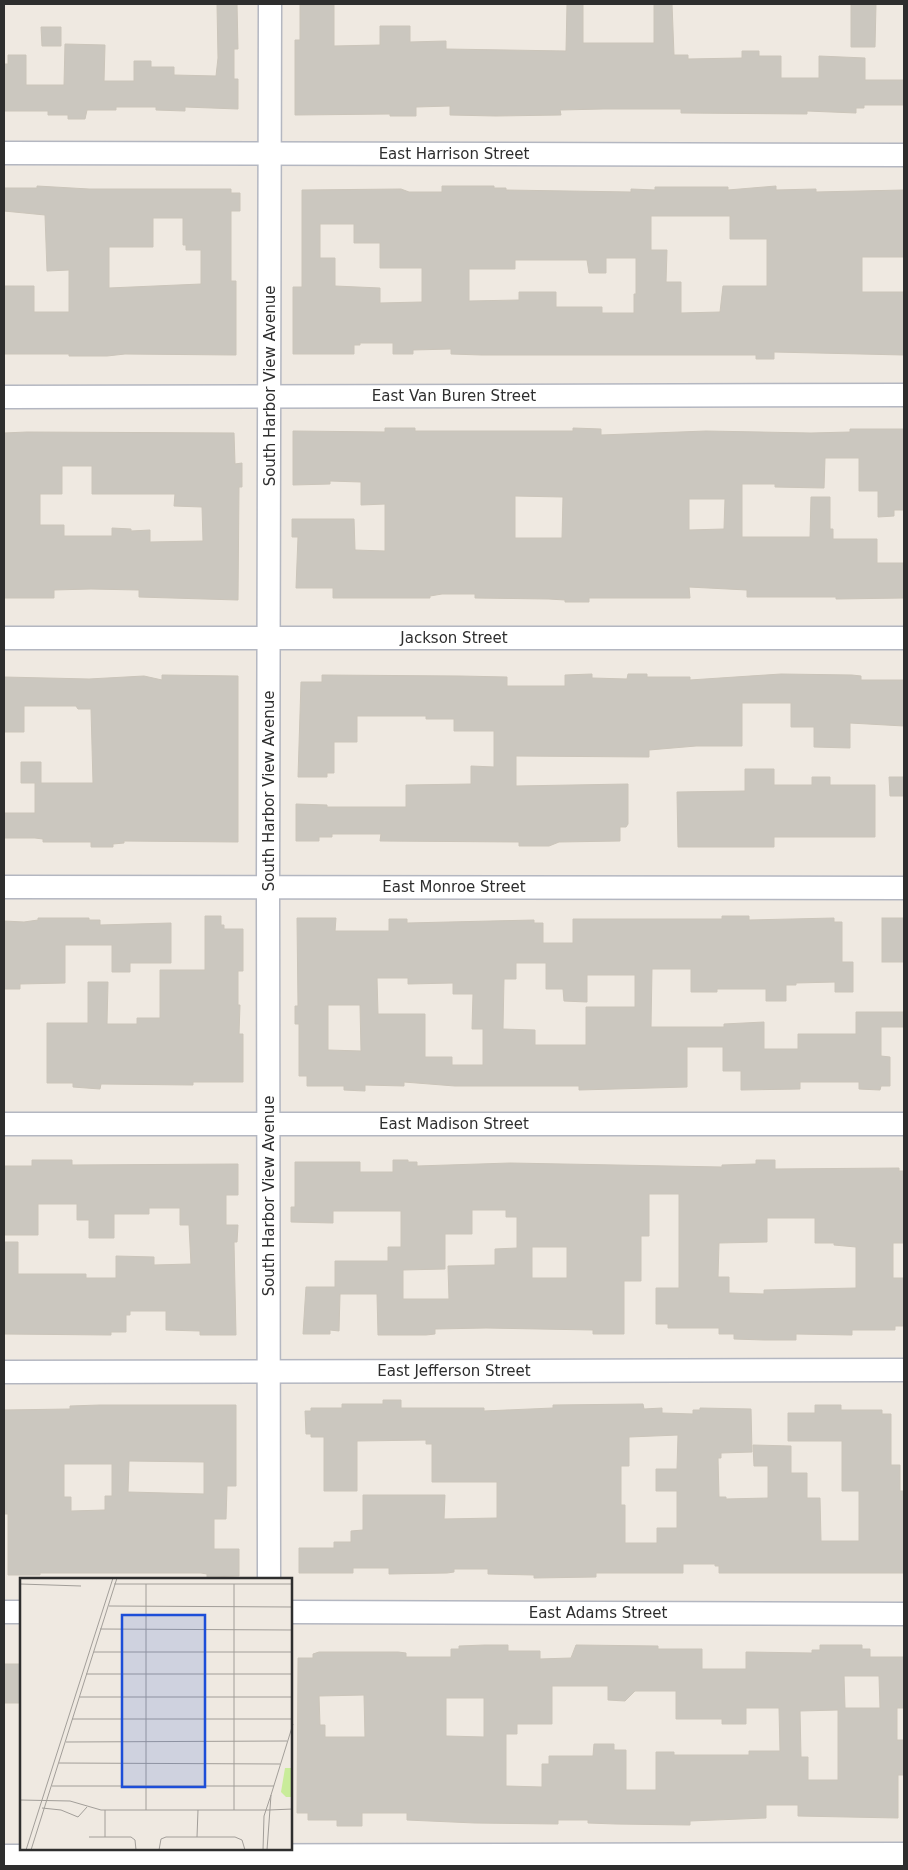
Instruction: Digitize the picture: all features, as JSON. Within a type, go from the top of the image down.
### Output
[{"type":"street","name":"South Harbor View Avenue","points":[[269,1578],[270,4]]},
{"type":"street","name":"East Harrison Street","points":[[4,153],[904,155]]},
{"type":"street","name":"East Van Buren Street","points":[[4,397],[904,395]]},
{"type":"street","name":"Jackson Street","points":[[4,638],[904,638]]},
{"type":"street","name":"East Monroe Street","points":[[4,887],[904,888]]},
{"type":"street","name":"East Madison Street","points":[[4,1124],[904,1124]]},
{"type":"street","name":"East Jefferson Street","points":[[4,1372],[904,1370]]},
{"type":"street","points":[[4,1612],[20,1612]]},
{"type":"street","name":"East Adams Street","points":[[292,1612],[904,1614]]},
{"type":"street","points":[[4,1856],[269,1857],[904,1854]]},
{"type":"building","points":[[217,4],[237,4],[238,49],[234,49],[234,79],[238,79],[238,109],[185,107],[185,111],[156,110],[156,107],[116,107],[116,110],[87,110],[85,119],[68,119],[68,115],[48,115],[48,111],[4,111],[4,64],[8,64],[8,55],[26,55],[26,85],[64,85],[65,44],[105,45],[104,81],[134,81],[134,61],[151,61],[151,67],[174,67],[174,75],[216,76],[218,58]]},
{"type":"building","points":[[567,4],[583,4],[583,43],[654,43],[654,4],[672,4],[674,55],[688,55],[688,59],[742,58],[742,51],[759,51],[759,56],[781,56],[781,78],[819,78],[819,56],[865,58],[865,80],[904,80],[904,105],[864,105],[864,108],[856,108],[856,113],[807,111],[807,114],[681,113],[681,109],[603,109],[560,110],[561,115],[450,115],[450,106],[416,107],[416,116],[390,116],[390,114],[295,115],[295,40],[300,40],[300,5],[334,5],[334,46],[380,45],[380,26],[410,26],[410,42],[446,41],[446,49],[566,51]]},
{"type":"building","points":[[851,4],[876,4],[875,47],[851,47]]},
{"type":"building","points":[[41,27],[61,27],[61,46],[42,46]]},
{"type":"building","points":[[37,186],[89,189],[231,189],[231,193],[240,193],[240,211],[231,211],[231,281],[236,281],[236,355],[125,354],[69,356],[69,354],[4,354],[4,286],[34,286],[34,312],[69,312],[69,270],[47,271],[45,215],[4,211],[4,188],[37,188]],"holes":[[[153,218],[183,218],[183,245],[186,245],[186,250],[201,250],[201,284],[109,288],[109,247],[153,247]]]},
{"type":"building","points":[[442,186],[494,186],[494,188],[506,188],[506,190],[631,192],[631,189],[655,190],[655,187],[728,187],[728,190],[776,186],[776,190],[816,189],[816,192],[904,190],[904,257],[862,257],[862,292],[904,292],[904,355],[774,352],[774,359],[756,359],[756,355],[451,354],[451,349],[413,350],[413,354],[393,354],[393,343],[360,343],[360,345],[354,345],[354,354],[293,354],[293,287],[302,287],[302,190],[401,189],[409,192],[442,192]],"holes":[[[651,216],[730,216],[730,239],[767,239],[767,286],[723,286],[720,312],[681,313],[681,282],[666,282],[667,250],[651,250]],[[320,224],[354,224],[354,243],[380,243],[380,268],[422,268],[422,302],[380,303],[380,288],[335,286],[335,258],[320,258]],[[606,258],[636,258],[634,313],[602,313],[602,307],[556,307],[556,292],[519,292],[519,300],[469,301],[469,269],[515,269],[515,260],[587,260],[589,273],[606,273]]]},
{"type":"building","points":[[385,428],[415,428],[415,431],[573,431],[573,428],[601,429],[601,435],[706,431],[811,433],[850,432],[850,429],[904,429],[904,510],[894,510],[894,516],[878,517],[878,491],[859,491],[859,458],[825,458],[824,488],[775,487],[775,484],[742,484],[742,537],[810,537],[811,497],[830,497],[830,529],[833,529],[833,539],[877,539],[877,563],[904,563],[904,598],[747,597],[747,590],[689,587],[690,598],[589,598],[589,602],[565,602],[565,600],[549,599],[475,598],[475,594],[442,594],[430,596],[430,598],[333,598],[333,588],[296,588],[298,537],[292,537],[292,519],[354,519],[355,550],[385,551],[385,504],[361,505],[361,482],[330,481],[330,484],[293,485],[293,431],[385,432]],"holes":[[[515,496],[563,497],[562,538],[515,538]],[[689,499],[725,499],[724,529],[689,530]]]},
{"type":"building","points":[[4,433],[234,433],[235,464],[242,463],[242,487],[239,487],[238,600],[139,597],[139,590],[91,589],[54,590],[54,598],[4,598]],"holes":[[[62,466],[92,466],[92,494],[175,494],[174,506],[202,507],[203,541],[150,542],[150,530],[131,531],[131,529],[112,528],[112,536],[64,536],[64,525],[40,525],[40,494],[62,494]]]},
{"type":"building","points":[[592,674],[592,678],[627,679],[628,674],[647,674],[647,677],[690,677],[690,680],[781,674],[852,675],[861,676],[861,680],[904,680],[904,726],[850,723],[850,748],[814,747],[814,727],[791,727],[791,703],[742,703],[742,746],[696,746],[649,750],[649,757],[516,756],[516,786],[628,784],[628,824],[626,827],[620,827],[620,841],[559,842],[549,846],[519,846],[519,842],[380,841],[381,834],[332,834],[332,837],[319,837],[319,841],[296,841],[296,804],[327,805],[327,807],[406,807],[406,785],[471,784],[471,766],[494,767],[494,731],[454,731],[454,719],[426,719],[426,716],[357,716],[357,742],[334,742],[334,773],[327,773],[327,777],[298,777],[301,682],[322,682],[322,675],[460,676],[507,677],[507,686],[565,686],[565,675]]},
{"type":"building","points":[[162,675],[238,676],[238,842],[124,841],[124,843],[113,844],[113,847],[91,847],[91,842],[43,842],[43,839],[35,838],[4,838],[4,813],[35,813],[35,783],[21,783],[21,762],[41,762],[41,783],[93,783],[91,709],[78,709],[76,706],[24,706],[24,732],[4,732],[4,677],[89,679],[144,676],[162,680]]},
{"type":"building","points":[[745,769],[774,769],[774,785],[812,785],[812,777],[830,777],[830,785],[875,785],[875,837],[774,837],[774,847],[678,847],[677,792],[745,791]]},
{"type":"building","points":[[889,777],[904,777],[904,796],[890,796]]},
{"type":"building","points":[[205,916],[221,916],[221,925],[224,925],[224,929],[243,929],[243,971],[238,971],[238,1005],[240,1005],[239,1034],[243,1034],[243,1082],[193,1082],[193,1085],[101,1084],[100,1089],[73,1087],[73,1083],[47,1083],[47,1023],[88,1023],[88,982],[108,982],[107,1024],[137,1024],[137,1018],[160,1018],[160,970],[205,970]]},
{"type":"building","points":[[722,916],[749,916],[749,920],[834,918],[834,922],[842,922],[842,962],[853,962],[853,992],[835,992],[835,982],[796,983],[796,985],[786,985],[786,1001],[766,1001],[766,989],[717,989],[717,992],[691,992],[691,969],[652,969],[651,1027],[724,1027],[724,1024],[764,1022],[764,1049],[798,1049],[798,1034],[856,1034],[856,1012],[904,1012],[904,1027],[881,1027],[881,1056],[890,1057],[890,1086],[881,1086],[880,1090],[859,1089],[859,1082],[800,1082],[800,1089],[741,1090],[741,1071],[723,1071],[723,1047],[687,1047],[687,1087],[579,1090],[579,1086],[455,1086],[404,1082],[404,1086],[365,1085],[365,1091],[344,1090],[344,1086],[307,1086],[307,1076],[299,1076],[299,1024],[295,1024],[295,1006],[298,1006],[297,918],[336,918],[335,931],[389,931],[389,919],[407,919],[407,923],[534,920],[534,923],[543,923],[543,943],[573,943],[573,919],[722,919]],"holes":[[[516,963],[546,963],[546,989],[563,989],[564,1001],[587,1002],[587,975],[635,975],[635,1007],[586,1007],[586,1045],[535,1045],[535,1030],[503,1029],[504,979],[516,979]],[[377,978],[408,978],[408,984],[453,983],[453,994],[473,994],[472,1029],[483,1029],[483,1065],[452,1065],[452,1057],[425,1057],[425,1014],[378,1014]],[[328,1005],[360,1005],[361,1051],[328,1050]]]},
{"type":"building","points":[[38,918],[89,918],[89,920],[100,920],[100,925],[171,923],[171,963],[130,963],[130,972],[112,972],[112,945],[65,945],[65,983],[20,984],[20,989],[4,989],[4,921],[24,922],[38,920]]},
{"type":"building","points":[[882,918],[904,918],[904,962],[882,962]]},
{"type":"building","points":[[32,1160],[72,1160],[72,1165],[238,1164],[238,1195],[226,1195],[226,1225],[238,1225],[237,1242],[234,1242],[236,1335],[200,1335],[200,1331],[166,1330],[166,1311],[130,1311],[130,1315],[126,1315],[126,1332],[111,1332],[111,1335],[4,1334],[4,1242],[18,1242],[18,1274],[86,1274],[86,1278],[116,1278],[116,1256],[154,1257],[154,1265],[191,1264],[189,1225],[180,1225],[180,1208],[149,1208],[149,1214],[114,1214],[114,1238],[89,1238],[89,1220],[77,1220],[77,1204],[38,1204],[38,1235],[4,1235],[4,1166],[32,1166]]},
{"type":"building","points":[[393,1160],[417,1162],[417,1166],[510,1163],[722,1167],[722,1165],[756,1164],[756,1160],[775,1160],[775,1169],[899,1168],[899,1171],[904,1171],[904,1243],[893,1243],[893,1278],[904,1278],[904,1326],[895,1326],[895,1330],[852,1330],[852,1335],[796,1334],[796,1340],[764,1340],[734,1339],[734,1334],[719,1334],[719,1328],[668,1328],[668,1324],[656,1324],[656,1288],[679,1288],[679,1194],[649,1194],[649,1236],[641,1236],[641,1281],[624,1281],[624,1334],[593,1334],[593,1330],[486,1328],[435,1329],[435,1334],[426,1335],[378,1335],[377,1294],[340,1294],[339,1331],[330,1330],[330,1334],[303,1334],[306,1287],[335,1287],[335,1261],[388,1261],[388,1247],[401,1247],[401,1211],[333,1211],[333,1223],[291,1222],[291,1207],[295,1207],[295,1162],[360,1162],[360,1172],[393,1172]],"holes":[[[472,1210],[506,1210],[506,1217],[517,1217],[517,1248],[495,1249],[495,1265],[448,1266],[449,1299],[403,1299],[403,1270],[445,1269],[445,1234],[472,1234]],[[767,1218],[815,1218],[815,1243],[834,1243],[834,1245],[856,1247],[856,1288],[764,1290],[764,1294],[729,1293],[729,1277],[718,1277],[719,1243],[767,1242]],[[532,1247],[567,1247],[567,1278],[532,1278]]]},
{"type":"building","points":[[383,1400],[401,1400],[401,1408],[484,1408],[484,1411],[553,1408],[553,1405],[643,1404],[644,1409],[662,1408],[662,1413],[693,1414],[693,1410],[700,1410],[700,1408],[751,1409],[752,1452],[721,1453],[721,1458],[718,1458],[719,1497],[726,1497],[726,1499],[768,1498],[768,1466],[754,1466],[753,1445],[791,1446],[791,1473],[807,1473],[807,1498],[820,1498],[821,1541],[859,1541],[859,1491],[842,1491],[842,1441],[788,1441],[788,1413],[815,1413],[815,1405],[841,1405],[841,1410],[882,1410],[882,1414],[891,1414],[891,1465],[900,1465],[900,1491],[904,1491],[904,1573],[719,1573],[719,1566],[715,1566],[715,1564],[683,1564],[683,1573],[596,1573],[596,1577],[534,1578],[534,1575],[488,1574],[488,1569],[454,1569],[454,1572],[447,1573],[389,1574],[389,1568],[353,1568],[353,1573],[299,1573],[299,1548],[334,1548],[334,1542],[351,1542],[351,1531],[363,1530],[363,1495],[445,1495],[444,1519],[497,1518],[497,1482],[432,1482],[432,1444],[426,1444],[426,1440],[357,1441],[357,1491],[324,1491],[324,1437],[311,1437],[311,1434],[306,1434],[305,1411],[311,1411],[311,1408],[342,1408],[342,1404],[383,1404]],"holes":[[[678,1435],[677,1469],[656,1469],[656,1491],[677,1491],[677,1528],[657,1528],[657,1543],[625,1543],[625,1505],[621,1505],[621,1466],[629,1466],[629,1437]]]},
{"type":"building","points":[[236,1405],[236,1486],[227,1486],[226,1519],[214,1519],[214,1549],[239,1549],[239,1576],[207,1577],[207,1574],[201,1573],[40,1573],[40,1575],[8,1575],[8,1514],[4,1514],[4,1410],[70,1409],[70,1406]],"holes":[[[129,1461],[204,1462],[204,1494],[128,1492]],[[64,1464],[112,1464],[112,1496],[105,1496],[105,1510],[71,1511],[71,1497],[64,1497]]]},
{"type":"building","points":[[508,1645],[508,1651],[540,1651],[540,1659],[571,1658],[576,1645],[658,1646],[658,1649],[702,1649],[702,1669],[746,1669],[746,1652],[812,1653],[812,1650],[820,1650],[820,1645],[862,1645],[862,1649],[870,1649],[870,1657],[904,1657],[904,1708],[897,1708],[897,1740],[904,1740],[904,1775],[898,1775],[898,1818],[798,1816],[798,1805],[766,1805],[766,1818],[690,1821],[690,1825],[588,1823],[588,1820],[558,1820],[558,1824],[475,1823],[407,1820],[407,1813],[362,1813],[362,1826],[337,1826],[337,1820],[308,1820],[308,1813],[297,1813],[298,1658],[313,1658],[313,1654],[319,1652],[398,1652],[406,1653],[406,1657],[451,1657],[451,1649],[459,1649],[459,1646]],"holes":[[[844,1676],[879,1676],[880,1708],[845,1708]],[[552,1686],[608,1686],[608,1700],[625,1701],[635,1691],[676,1691],[676,1719],[722,1719],[722,1724],[746,1724],[746,1708],[779,1708],[780,1751],[749,1751],[749,1755],[674,1755],[674,1752],[656,1752],[656,1790],[626,1790],[626,1750],[614,1750],[614,1744],[594,1744],[593,1756],[549,1756],[549,1764],[542,1764],[542,1787],[506,1786],[506,1734],[517,1734],[517,1724],[552,1724]],[[364,1695],[365,1737],[325,1737],[325,1725],[320,1725],[319,1696]],[[446,1698],[484,1698],[484,1737],[446,1736]],[[838,1710],[838,1780],[808,1780],[808,1757],[801,1757],[800,1711]]]},
{"type":"building","points":[[4,1664],[20,1664],[20,1703],[4,1703]]}]
